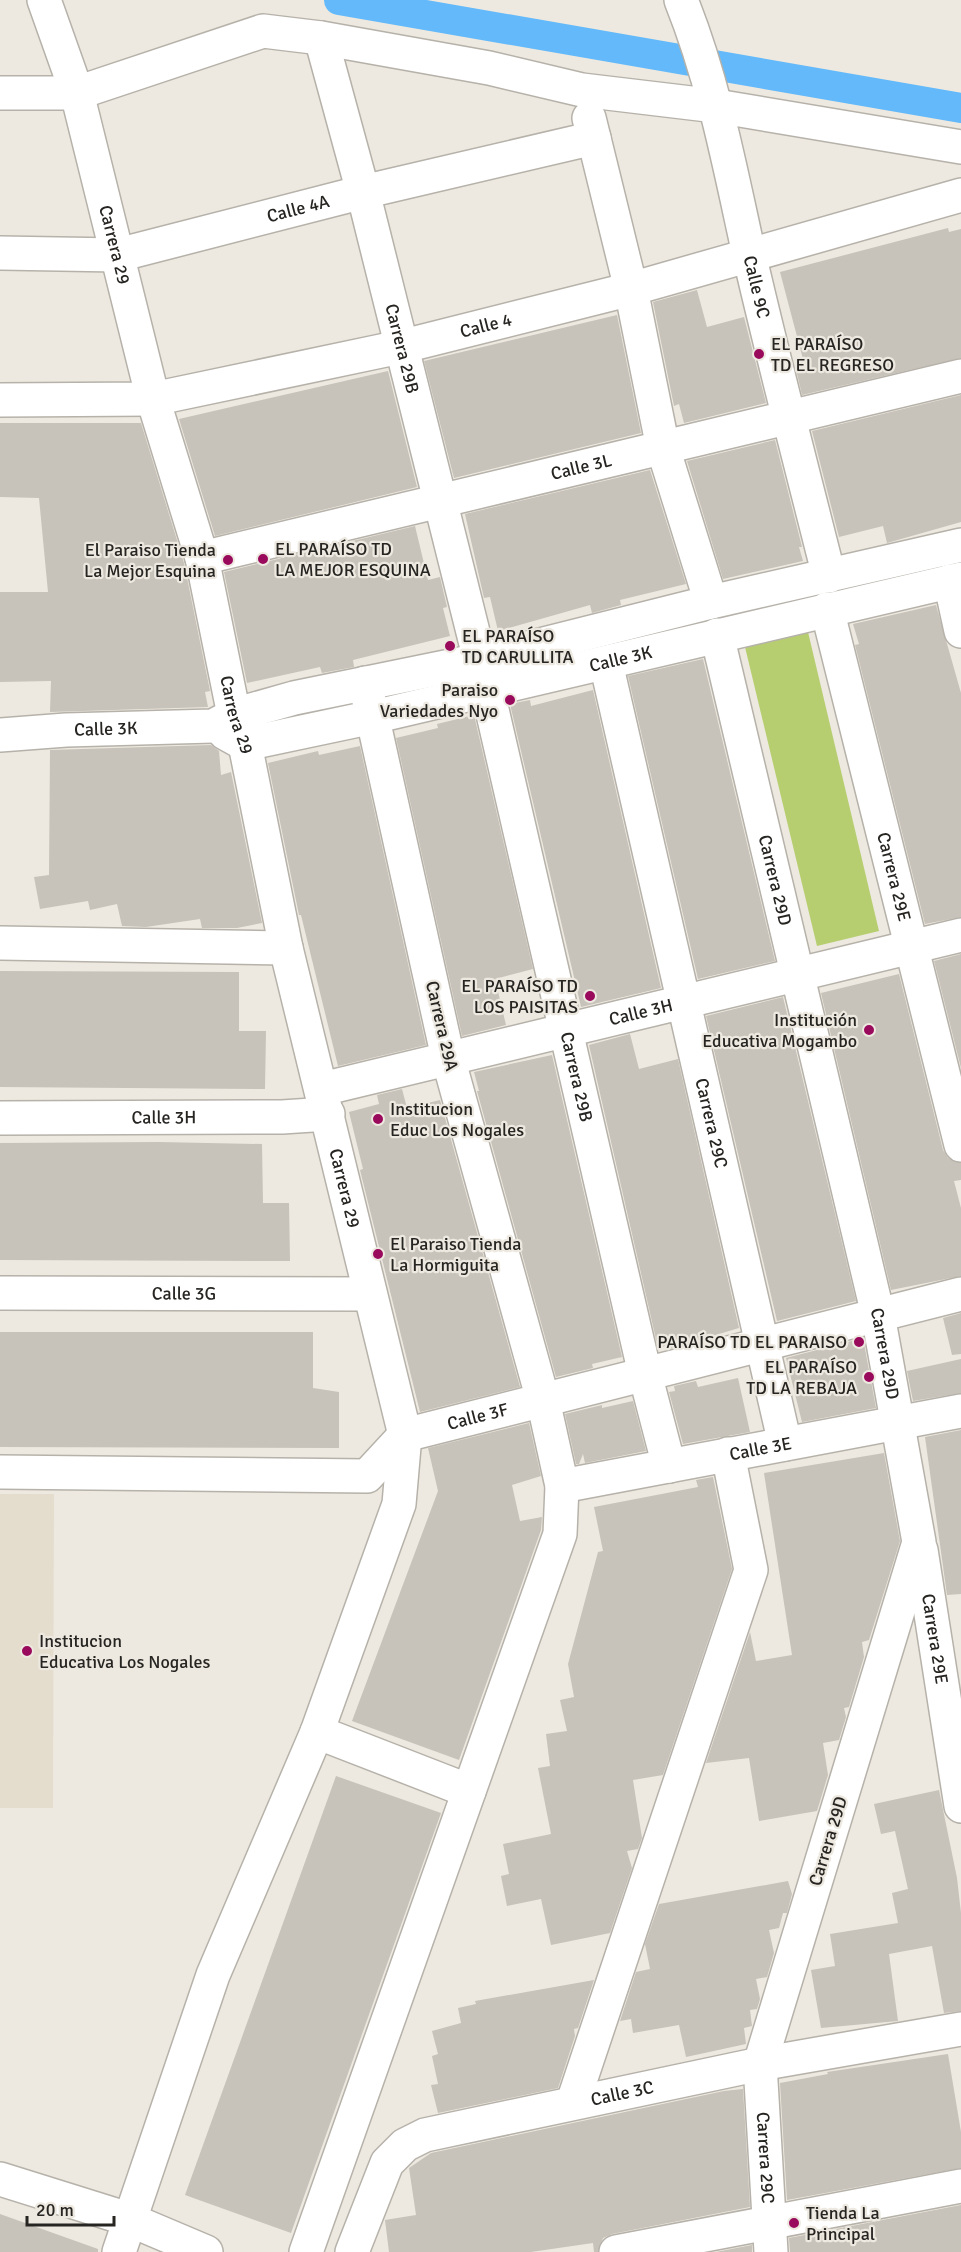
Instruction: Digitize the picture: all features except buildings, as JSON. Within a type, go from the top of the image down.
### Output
[{"type":"street","name":"Carrera 29","points":[[44,0],[76,93],[153,399],[202,558],[230,728],[325,1102],[405,1435],[399,1504],[317,1732],[213,1975],[118,2252]]},
{"type":"street","name":"Calle 9C","points":[[681,0],[701,50],[714,96],[788,417],[829,576]]},
{"type":"street","points":[[0,93],[76,93],[263,32],[321,38],[489,68],[582,90],[714,96],[961,147]]},
{"type":"street","name":"Carrera 29B","points":[[321,38],[363,192],[399,346],[483,674],[645,1374],[669,1466]]},
{"type":"street","points":[[582,90],[631,289],[663,448],[711,602]]},
{"type":"street","name":"Calle 4A","points":[[0,253],[118,255],[363,192],[594,138]]},
{"type":"street","name":"Calle 4","points":[[0,400],[153,399],[399,346],[631,289],[961,195]]},
{"type":"street","name":"Calle 3L","points":[[202,558],[961,376]]},
{"type":"street","name":"Calle 3K","points":[[0,735],[66,729],[230,728],[373,717],[483,674],[711,602],[961,545]]},
{"type":"street","points":[[956,580],[961,631]]},
{"type":"street","name":"Calle 3K","points":[[230,728],[294,698],[365,683],[606,663],[956,580]]},
{"type":"street","name":"Carrera 29E","points":[[826,609],[961,1145]]},
{"type":"street","name":"Carrera 29D","points":[[717,635],[878,1315],[919,1542],[760,2064]]},
{"type":"street","name":"Carrera 29C","points":[[606,663],[785,1444]]},
{"type":"street","name":"Carrera 29A","points":[[306,2252],[560,1533],[562,1486],[543,1400],[448,1058],[365,683]]},
{"type":"street","name":"Calle 3H","points":[[0,1119],[282,1117],[448,1058],[961,935]]},
{"type":"street","points":[[0,943],[286,948]]},
{"type":"street","name":"Calle 3G","points":[[0,1293],[370,1294]]},
{"type":"street","name":"Calle 3F","points":[[405,1435],[961,1294]]},
{"type":"street","name":"Calle 3E","points":[[562,1486],[961,1411]]},
{"type":"street","points":[[0,1472],[367,1476],[405,1435]]},
{"type":"street","points":[[573,2102],[751,1570],[728,1454]]},
{"type":"street","name":"Carrera 29E","points":[[919,1542],[954,1711],[961,1806]]},
{"type":"street","points":[[317,1732],[469,1791]]},
{"type":"street","name":"Calle 3C","points":[[352,2252],[387,2163],[405,2145],[425,2134],[760,2064],[961,2029]]},
{"type":"street","name":"Carrera 29C","points":[[760,2064],[770,2237]]},
{"type":"street","points":[[0,2179],[128,2220],[206,2252]]},
{"type":"street","points":[[616,2252],[770,2237],[961,2187]]},
{"type":"shaded area","name":"Institucion Educativa Los Nogales","points":[[0,1494],[54,1494],[53,1808],[0,1808]]},
{"type":"green space","points":[[808,632],[879,931],[817,946],[745,647]]},
{"type":"waterway","points":[[339,0],[961,108]]},
{"type":"place","name":"EL PARAÍSO TD EL REGRESO","points":[[759,354]]},
{"type":"place","name":"EL PARAÍSO TD LA MEJOR ESQUINA","points":[[263,559]]},
{"type":"place","name":"El Paraiso Tienda La Mejor Esquina","points":[[228,560]]},
{"type":"place","name":"EL PARAÍSO TD CARULLITA","points":[[450,646]]},
{"type":"place","name":"Paraiso Variedades Nyo","points":[[510,700]]},
{"type":"place","name":"EL PARAÍSO TD LOS PAISITAS","points":[[590,996]]},
{"type":"place","name":"Institución Educativa Mogambo","points":[[869,1030]]},
{"type":"place","name":"Institucion Educ Los Nogales","points":[[378,1119]]},
{"type":"place","name":"El Paraiso Tienda La Hormiguita","points":[[378,1254]]},
{"type":"place","name":"PARAÍSO TD EL PARAISO","points":[[859,1342]]},
{"type":"place","name":"EL PARAÍSO TD LA REBAJA","points":[[869,1377]]},
{"type":"place","name":"Institucion Educativa Los Nogales","points":[[27,1651]]},
{"type":"place","name":"Tienda La Principal","points":[[794,2223]]}]
